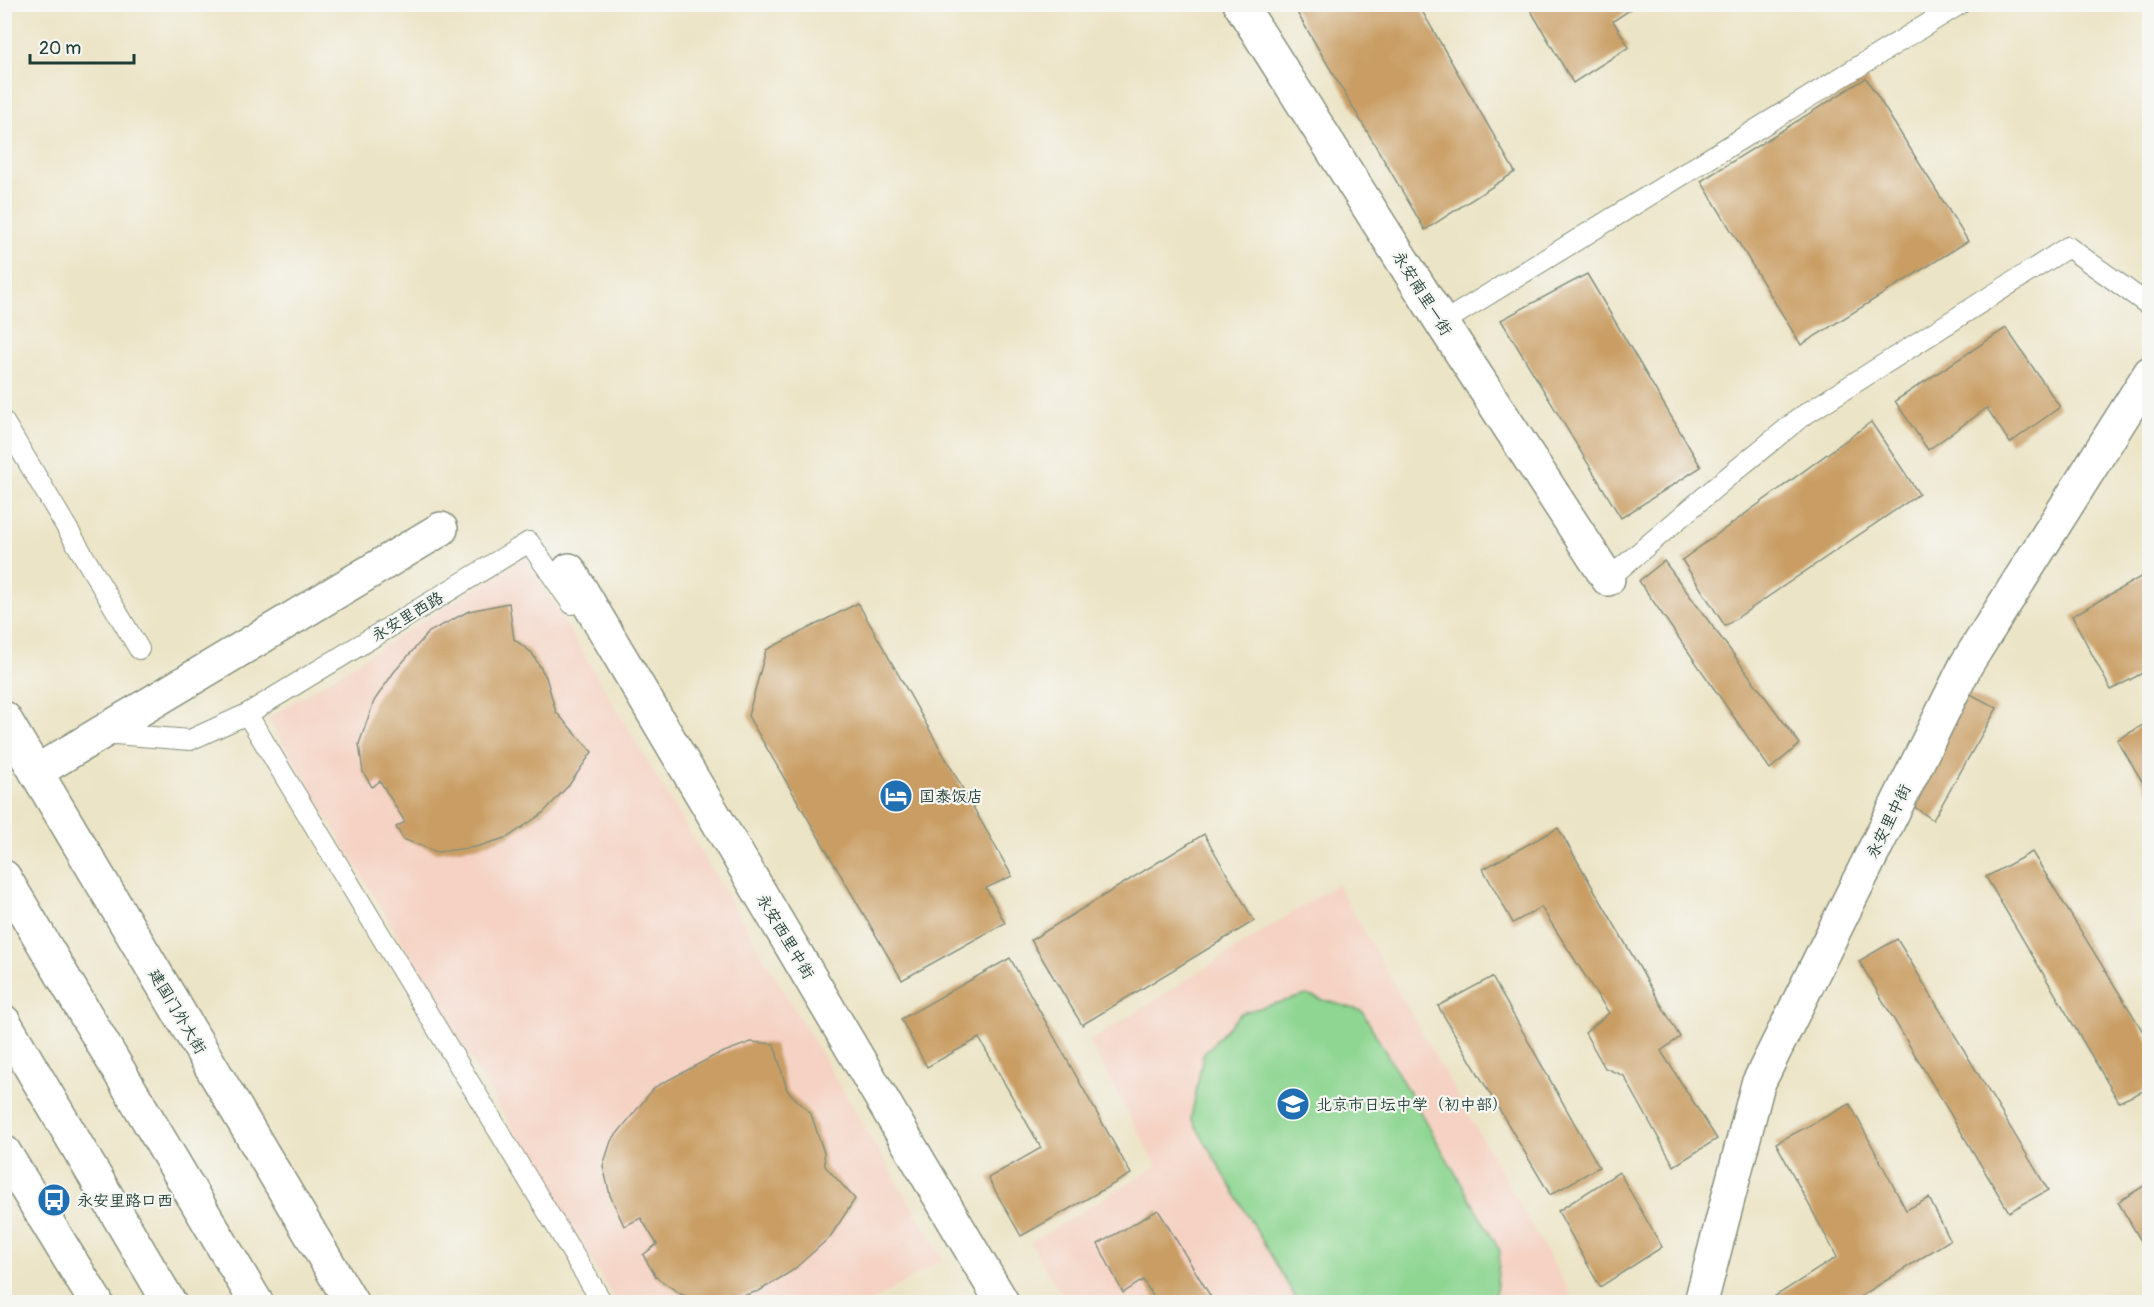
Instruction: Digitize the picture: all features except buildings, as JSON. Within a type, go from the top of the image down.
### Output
[{"type":"main road","name":"永安南里一街","points":[[1240,4],[1442,323],[1608,579]]},
{"type":"main road","name":"永安里中街","points":[[1701,1302],[1758,1084],[1966,665],[2150,373]]},
{"type":"main road","points":[[36,772],[441,529]]},
{"type":"main road","name":"永安西里中街","points":[[569,570],[1002,1302]]},
{"type":"main road","name":"建国门外大街","points":[[4,718],[351,1302]]},
{"type":"main road","points":[[4,877],[256,1302]]},
{"type":"main road","points":[[4,1022],[169,1302]]},
{"type":"main road","points":[[4,1152],[96,1302]]},
{"type":"lane","points":[[1442,323],[1960,4]]},
{"type":"lane","points":[[1608,579],[1801,417],[2068,247],[2150,306]]},
{"type":"lane","points":[[4,422],[140,649]]},
{"type":"lane","name":"永安里西路","points":[[100,733],[190,740],[247,714],[529,542],[608,657],[647,700]]},
{"type":"lane","points":[[247,714],[602,1302]]},
{"type":"shaded area","points":[[526,557],[943,1259],[871,1302],[616,1302],[268,718]]},
{"type":"shaded area","name":"北京市日坛中学（初中部）","points":[[1337,884],[1575,1302],[1066,1302],[1030,1243],[1157,1166],[1089,1042]]},
{"type":"green space","points":[[1306,995],[1362,1011],[1500,1251],[1495,1302],[1298,1302],[1191,1118],[1203,1055],[1241,1013]]},
{"type":"place","name":"国泰饭店","points":[[896,796]]},
{"type":"place","name":"北京市日坛中学（初中部）","points":[[1293,1104]]},
{"type":"place","name":"永安里路口西","points":[[54,1200]]}]
